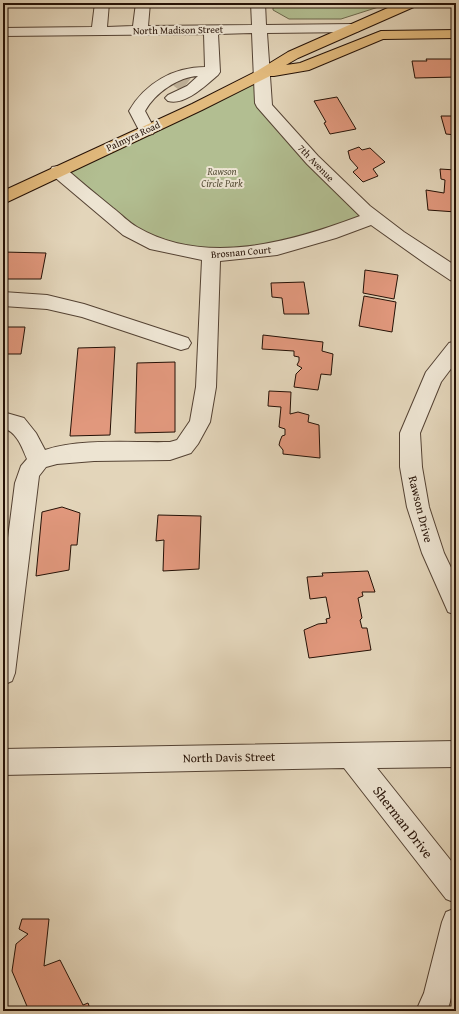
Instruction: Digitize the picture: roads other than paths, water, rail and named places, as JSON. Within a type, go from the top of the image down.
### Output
[{"type":"main road","name":"Palmyra Road","points":[[3,198],[187,111],[262,74],[293,55],[411,3]]},
{"type":"main road","name":"Palmyra Road","points":[[262,74],[304,67],[381,35],[456,34]]},
{"type":"street","points":[[99,31],[102,3]]},
{"type":"street","points":[[140,30],[143,3]]},
{"type":"street","name":"7th Avenue","points":[[258,3],[263,103],[265,107],[314,162],[373,217],[420,252],[456,275]]},
{"type":"street","name":"North Madison Street","points":[[3,32],[354,28]]},
{"type":"street","points":[[211,29],[213,72]]},
{"type":"street","points":[[147,130],[136,111],[139,106],[159,87],[183,82],[213,72]]},
{"type":"street","points":[[173,98],[183,82],[186,73],[213,72]]},
{"type":"street","points":[[159,87],[187,111]]},
{"type":"street","name":"Brosnan Court","points":[[58,171],[129,231],[156,245],[210,255],[278,249],[330,234],[373,217]]},
{"type":"street","points":[[3,673],[26,483],[29,472],[39,461],[57,455],[94,452],[170,451],[184,447],[192,438],[200,422],[206,387],[210,255]]},
{"type":"street","points":[[3,299],[47,302],[84,312],[181,343]]},
{"type":"street","name":"Rawson Drive","points":[[456,348],[434,378],[410,433],[410,467],[418,507],[432,553],[456,604]]},
{"type":"street","points":[[3,420],[17,424],[29,438],[39,461]]},
{"type":"street","name":"North Davis Street","points":[[3,762],[456,754]]},
{"type":"street","name":"Sherman Drive","points":[[350,755],[456,889]]},
{"type":"street","points":[[430,1011],[438,996],[456,922]]},
{"type":"tunnel","points":[[178,79],[186,85]]},
{"type":"park label","name":"Rawson Circle Park","points":[[222,176]]}]
